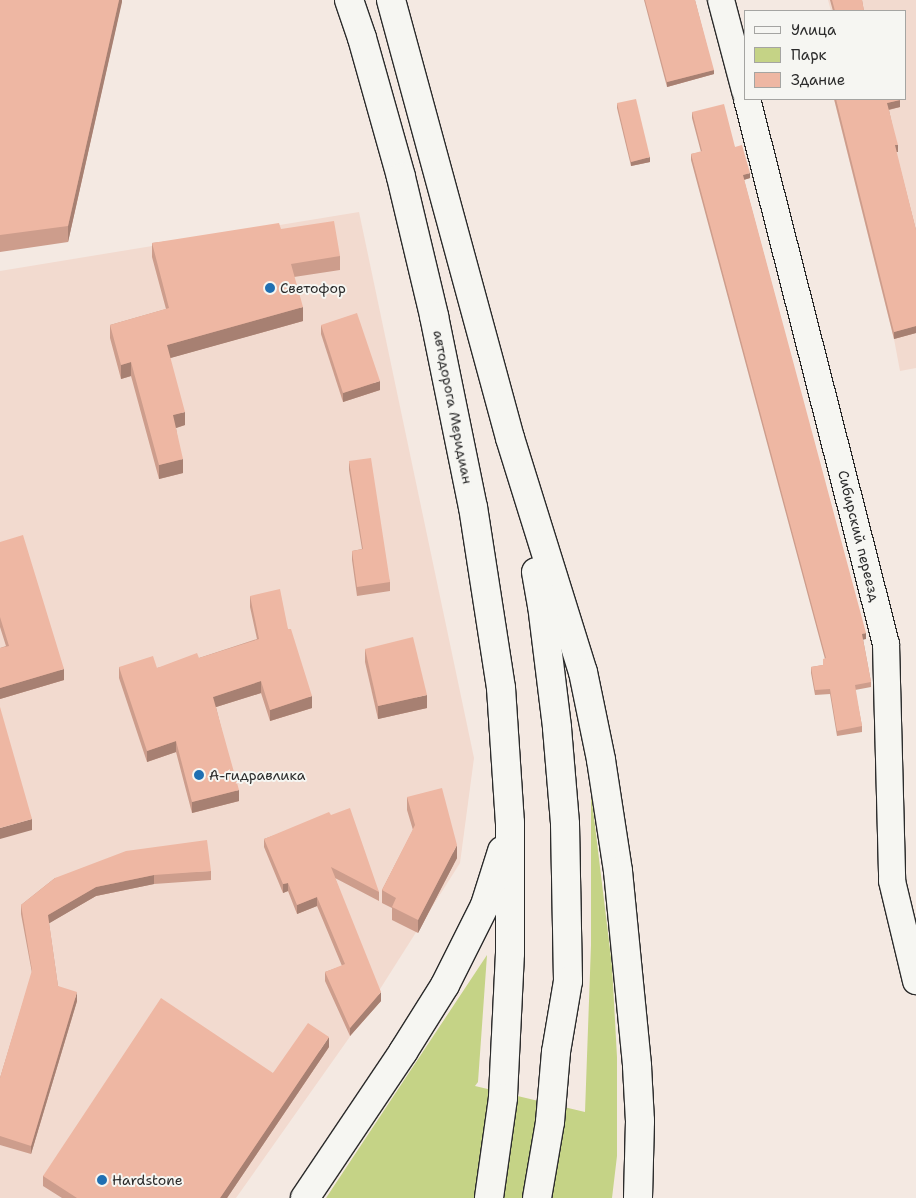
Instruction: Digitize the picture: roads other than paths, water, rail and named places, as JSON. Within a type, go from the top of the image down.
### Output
[{"type":"main road","name":"автодорога Меридиан","points":[[349,0],[362,38],[406,195],[434,316],[472,507],[501,688],[510,823],[510,953],[504,1098],[489,1198]]},
{"type":"main road","points":[[391,0],[510,438],[583,672],[601,760],[618,871],[636,1056],[640,1121],[638,1198]]},
{"type":"main road","points":[[510,438],[542,605],[557,728],[565,824],[568,981],[556,1052],[550,1122],[537,1198]]},
{"type":"main road","points":[[304,1198],[403,1052],[445,985],[485,905],[510,823]]},
{"type":"street","points":[[721,0],[744,87]]},
{"type":"street","name":"Сибирский переезд","points":[[747,100],[886,644],[892,880],[916,981]]},
{"type":"place","name":"Светофор","points":[[270,288]]},
{"type":"place","name":"А-гидравлика","points":[[199,775]]},
{"type":"place","name":"Hardstone","points":[[102,1180]]}]
